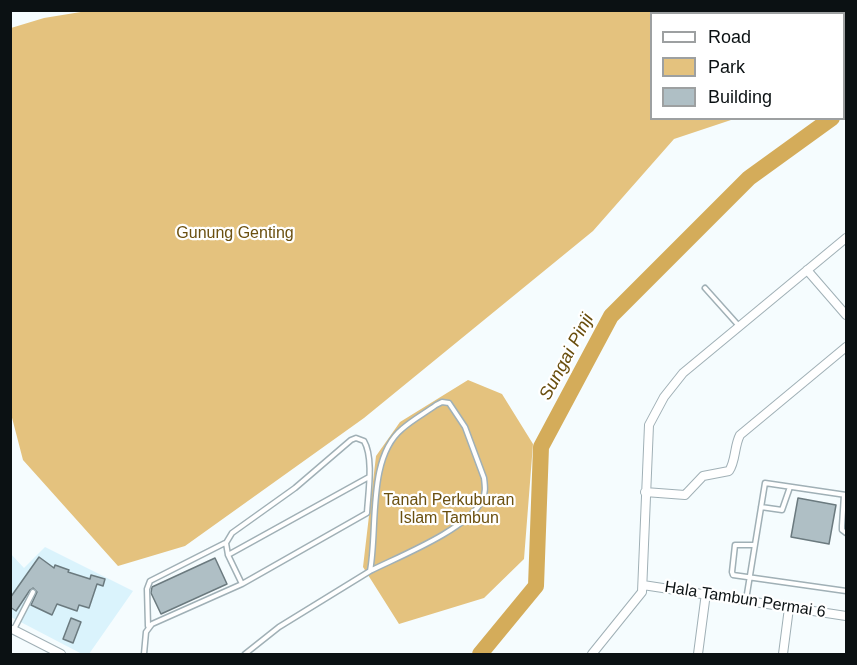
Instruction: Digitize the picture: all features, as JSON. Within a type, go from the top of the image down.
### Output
[{"type":"street","points":[[592,654],[638,598],[643,585],[649,425],[655,413],[678,378],[846,238]]},
{"type":"street","points":[[807,270],[846,315]]},
{"type":"street","points":[[645,492],[685,495],[703,476],[729,471],[740,435],[846,347]]},
{"type":"street","name":"Hala Tambun Permai 6","points":[[643,585],[846,616]]},
{"type":"street","points":[[698,654],[706,594]]},
{"type":"street","points":[[783,654],[789,608]]},
{"type":"street","points":[[14,630],[61,654]]},
{"type":"lane","points":[[705,288],[740,327]]},
{"type":"lane","points":[[245,654],[279,627],[370,571],[454,528],[480,504],[486,487],[484,478],[465,428],[449,403],[442,402],[436,405],[400,429],[385,450],[378,476],[374,550],[370,571]]},
{"type":"lane","points":[[144,654],[148,627],[147,589],[150,581],[225,543],[232,533],[295,488],[351,440],[360,439],[368,447],[367,513],[242,584],[148,627]]},
{"type":"lane","points":[[228,555],[369,477]]},
{"type":"lane","points":[[746,600],[765,483],[845,495],[842,530],[846,533]]},
{"type":"lane","points":[[761,507],[782,510],[790,487]]},
{"type":"lane","points":[[225,543],[228,555],[242,584]]},
{"type":"lane","points":[[754,546],[735,545],[732,574],[846,591]]},
{"type":"lane","points":[[14,630],[33,592]]},
{"type":"shaded area","points":[[45,547],[133,591],[89,654],[82,654],[11,617],[10,553],[24,568]]},
{"type":"green space","name":"Gunung Genting","points":[[93,10],[820,10],[820,12],[650,12],[650,120],[731,120],[674,139],[593,231],[364,418],[185,546],[118,566],[23,460],[10,410],[11,28],[44,18]]},
{"type":"green space","name":"Tanah Perkuburan Islam Tambun","points":[[468,380],[502,394],[533,444],[524,559],[484,598],[399,624],[363,567],[376,456],[400,422]]},
{"type":"building","points":[[798,498],[836,505],[829,544],[791,537]]},
{"type":"building","points":[[39,557],[54,568],[55,565],[90,579],[91,575],[105,579],[103,586],[97,584],[89,608],[79,605],[77,611],[57,604],[52,615],[31,605],[37,592],[33,588],[16,611],[10,607],[10,598]]},
{"type":"building","points":[[215,558],[227,584],[161,614],[151,593],[152,587]]},
{"type":"building","points":[[71,618],[81,622],[73,643],[63,639]]},
{"type":"waterway","name":"Sungai Pinji","points":[[480,654],[536,586],[541,447],[611,316],[749,178],[829,120]]}]
